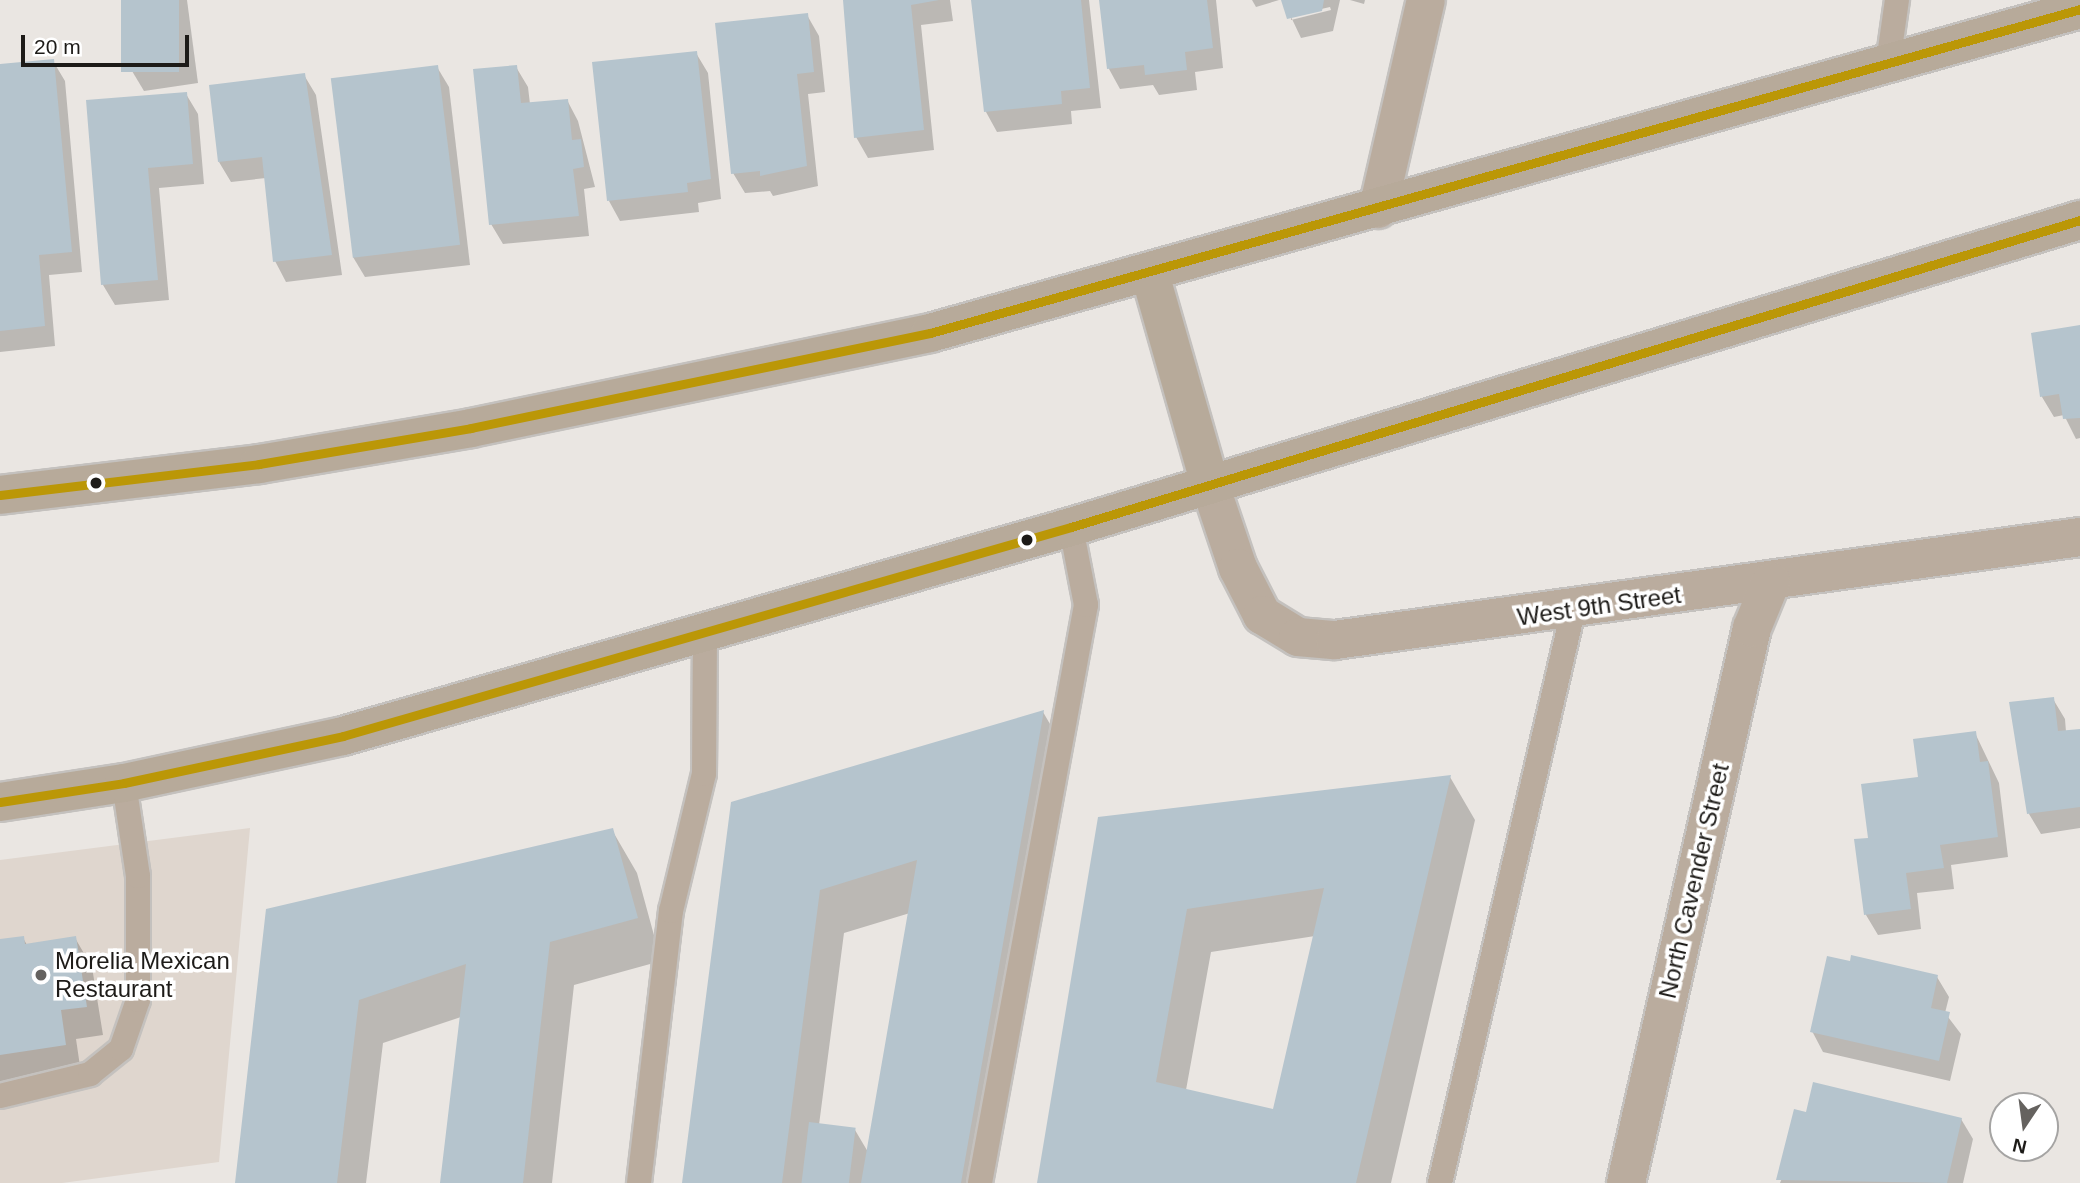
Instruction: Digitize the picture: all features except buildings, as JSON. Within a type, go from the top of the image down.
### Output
[{"type":"main road","points":[[0,495],[259,464],[471,428],[930,333],[1150,274],[2080,9]]},
{"type":"main road","points":[[0,802],[124,783],[343,736],[1071,527],[2080,220]]},
{"type":"main road","points":[[1150,274],[1210,485]]},
{"type":"street","points":[[1378,209],[1426,0]]},
{"type":"street","name":"West 9th Street","points":[[1210,485],[1238,568],[1262,615],[1298,637],[1335,640],[1573,611],[2080,537]]},
{"type":"street","name":"North Cavender Street","points":[[1626,1183],[1752,628],[1771,582]]},
{"type":"lane","points":[[1888,63],[1897,0]]},
{"type":"lane","points":[[980,1183],[1086,605],[1071,527]]},
{"type":"lane","points":[[1440,1183],[1573,611]]},
{"type":"lane","points":[[639,1183],[671,911],[704,775],[705,633]]},
{"type":"lane","points":[[0,1096],[90,1074],[121,1049],[138,1000],[138,876],[124,783]]},
{"type":"shaded area","points":[[250,828],[219,1162],[62,1183],[0,1183],[0,860]]},
{"type":"transit line","points":[[0,495],[259,464],[471,428],[930,333],[2080,9]]},
{"type":"transit line","points":[[0,802],[124,783],[343,736],[1071,527],[2080,220]]},
{"type":"place","name":"Morelia Mexican Restaurant","points":[[41,975]]}]
